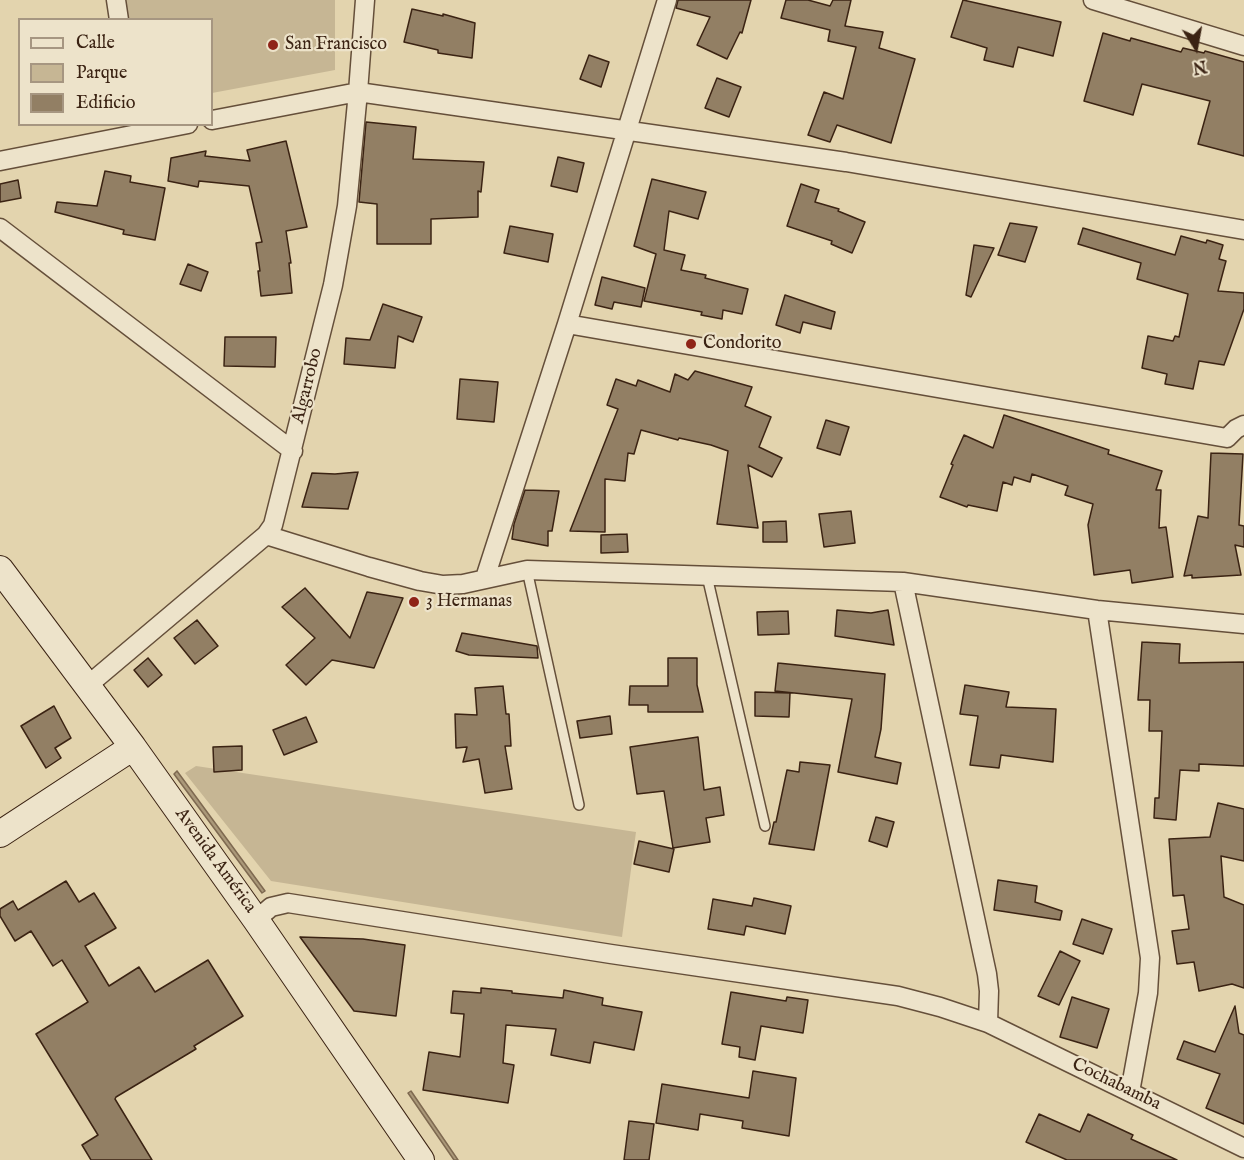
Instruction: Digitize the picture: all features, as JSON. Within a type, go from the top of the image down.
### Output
[{"type":"main road","name":"Avenida América","points":[[0,568],[133,747],[256,920],[421,1160]]},
{"type":"main road","points":[[0,834],[133,747]]},
{"type":"street","points":[[116,0],[119,18]]},
{"type":"street","name":"Algarrobo","points":[[87,686],[266,535],[273,525],[335,273],[347,206],[364,0]]},
{"type":"street","points":[[485,578],[668,0]]},
{"type":"street","points":[[1093,0],[1244,46]]},
{"type":"street","points":[[213,120],[358,93],[846,162],[1244,230]]},
{"type":"street","points":[[0,161],[138,129],[168,126]]},
{"type":"street","points":[[0,228],[293,451]]},
{"type":"street","points":[[567,324],[1227,438],[1244,425]]},
{"type":"street","points":[[266,535],[420,581],[443,585],[463,584],[527,570],[903,582],[1097,610],[1244,624]]},
{"type":"street","points":[[903,582],[987,974],[988,1023]]},
{"type":"street","points":[[1097,610],[1150,958],[1148,993],[1130,1092]]},
{"type":"street","name":"Cochabamba","points":[[256,920],[272,907],[288,903],[898,996],[988,1023],[1244,1148]]},
{"type":"lane","points":[[527,570],[579,805]]},
{"type":"lane","points":[[707,576],[765,826]]},
{"type":"green space","name":"San Francisco","points":[[124,0],[335,0],[335,70],[213,93],[213,18],[127,18]]},
{"type":"green space","points":[[196,766],[636,832],[622,937],[271,881],[185,773]]},
{"type":"shaded area","points":[[177,771],[265,891],[262,893],[174,774]]},
{"type":"shaded area","points":[[411,1091],[458,1160],[454,1160],[408,1093]]},
{"type":"building","points":[[678,0],[751,0],[742,33],[740,32],[727,59],[697,45],[710,17],[676,8]]},
{"type":"building","points":[[786,0],[808,0],[830,6],[833,0],[851,0],[845,26],[883,32],[879,48],[915,59],[891,143],[837,125],[830,142],[808,135],[824,92],[843,99],[856,47],[828,41],[830,30],[781,18]]},
{"type":"building","points":[[963,0],[1061,22],[1053,56],[1018,47],[1013,67],[984,60],[987,48],[951,37]]},
{"type":"building","points":[[412,9],[443,16],[443,14],[475,23],[472,58],[438,53],[438,50],[404,42]]},
{"type":"building","points":[[1103,33],[1181,52],[1183,48],[1204,53],[1205,51],[1244,62],[1244,156],[1198,144],[1210,101],[1142,84],[1133,115],[1084,101]]},
{"type":"building","points":[[589,55],[609,62],[601,87],[580,79]]},
{"type":"building","points":[[717,78],[741,87],[729,117],[705,108]]},
{"type":"building","points":[[366,122],[416,127],[413,159],[484,162],[481,192],[478,191],[478,217],[431,219],[431,244],[377,244],[377,204],[359,202]]},
{"type":"building","points":[[286,141],[307,227],[286,231],[291,263],[289,263],[292,293],[261,296],[256,243],[262,242],[249,186],[199,181],[198,187],[168,181],[171,158],[206,151],[205,156],[250,161],[247,150]]},
{"type":"building","points":[[558,157],[584,163],[577,192],[551,186]]},
{"type":"building","points":[[105,171],[131,176],[130,182],[165,188],[155,240],[123,234],[124,230],[55,212],[57,202],[97,206]]},
{"type":"building","points":[[652,179],[706,192],[698,219],[669,211],[664,250],[685,255],[681,270],[706,275],[705,278],[748,289],[742,314],[723,310],[722,319],[701,315],[702,312],[644,301],[656,254],[634,246]]},
{"type":"building","points":[[18,180],[21,198],[0,202],[0,184]]},
{"type":"building","points":[[801,184],[819,190],[815,202],[839,209],[838,211],[865,222],[852,253],[831,244],[832,241],[787,226]]},
{"type":"building","points":[[1010,223],[1037,227],[1025,262],[998,255]]},
{"type":"building","points":[[510,226],[553,234],[548,262],[504,253]]},
{"type":"building","points":[[1083,228],[1175,255],[1181,236],[1223,245],[1219,259],[1226,261],[1218,291],[1244,293],[1244,309],[1224,365],[1199,361],[1193,389],[1165,384],[1167,374],[1142,368],[1148,336],[1173,341],[1175,336],[1179,337],[1188,294],[1137,279],[1141,263],[1078,244]]},
{"type":"building","points":[[974,245],[994,248],[971,297],[966,295]]},
{"type":"building","points":[[188,264],[208,272],[201,291],[180,284]]},
{"type":"building","points":[[602,277],[645,288],[641,307],[614,302],[612,309],[595,305]]},
{"type":"building","points":[[785,295],[835,312],[831,329],[803,322],[800,333],[776,325]]},
{"type":"building","points":[[383,304],[422,317],[413,342],[398,336],[395,368],[344,364],[346,338],[370,340]]},
{"type":"building","points":[[225,337],[276,337],[275,367],[224,366]]},
{"type":"building","points":[[695,371],[752,387],[745,406],[771,417],[759,447],[782,458],[772,477],[748,465],[758,528],[717,524],[728,451],[711,445],[679,438],[678,440],[641,430],[634,454],[628,453],[625,481],[605,479],[605,532],[570,531],[618,409],[607,405],[616,379],[636,386],[638,380],[670,392],[675,374],[688,380]]},
{"type":"building","points":[[460,379],[498,382],[494,422],[457,419]]},
{"type":"building","points":[[1004,415],[1109,450],[1108,454],[1162,471],[1156,490],[1161,490],[1159,528],[1166,527],[1173,577],[1132,583],[1130,570],[1094,575],[1088,525],[1093,504],[1065,495],[1068,486],[1032,474],[1030,482],[1014,477],[1012,485],[1003,482],[997,511],[968,505],[967,507],[940,497],[964,435],[993,448]]},
{"type":"building","points":[[826,420],[849,427],[840,455],[817,448]]},
{"type":"building","points":[[1211,453],[1243,454],[1239,525],[1244,526],[1244,547],[1235,545],[1241,575],[1192,578],[1192,575],[1184,576],[1198,516],[1208,518]]},
{"type":"building","points":[[358,472],[348,509],[302,507],[312,473]]},
{"type":"building","points":[[525,490],[559,491],[552,531],[548,531],[548,546],[512,539],[514,524]]},
{"type":"building","points":[[851,511],[855,543],[824,547],[819,514]]},
{"type":"building","points":[[786,521],[787,542],[763,542],[763,522]]},
{"type":"building","points":[[627,534],[628,552],[601,553],[601,535]]},
{"type":"building","points":[[305,588],[350,638],[367,592],[403,598],[374,668],[332,660],[306,685],[286,665],[315,638],[282,607]]},
{"type":"building","points":[[837,610],[871,613],[888,610],[894,645],[835,636]]},
{"type":"building","points":[[788,611],[789,634],[758,635],[757,612]]},
{"type":"building","points":[[197,620],[218,646],[195,664],[174,638]]},
{"type":"building","points":[[462,633],[537,646],[538,658],[469,655],[456,651]]},
{"type":"building","points":[[1142,642],[1180,644],[1179,663],[1244,662],[1244,766],[1199,764],[1199,771],[1180,770],[1176,820],[1154,818],[1155,798],[1159,798],[1162,731],[1149,731],[1150,700],[1138,700]]},
{"type":"building","points":[[148,658],[162,675],[148,687],[134,670]]},
{"type":"building","points":[[668,658],[697,658],[697,685],[703,712],[648,712],[648,705],[629,705],[630,686],[668,686]]},
{"type":"building","points":[[778,663],[885,674],[881,729],[875,757],[901,763],[897,784],[838,772],[852,699],[775,691]]},
{"type":"building","points":[[965,685],[1009,692],[1006,707],[1056,709],[1053,762],[1001,755],[999,768],[970,765],[978,716],[960,714]]},
{"type":"building","points":[[503,686],[506,714],[509,714],[511,746],[505,746],[512,789],[485,793],[479,759],[463,762],[467,747],[456,748],[455,714],[477,715],[475,688]]},
{"type":"building","points":[[755,692],[790,693],[789,717],[755,716]]},
{"type":"building","points":[[54,706],[71,738],[55,748],[61,758],[46,768],[21,726]]},
{"type":"building","points":[[610,716],[612,734],[580,738],[577,721]]},
{"type":"building","points":[[306,717],[317,742],[284,755],[273,730]]},
{"type":"building","points":[[698,737],[704,790],[720,787],[724,815],[706,818],[710,842],[673,848],[664,791],[637,794],[630,747]]},
{"type":"building","points":[[242,746],[242,770],[214,772],[213,747]]},
{"type":"building","points":[[800,762],[830,765],[814,850],[769,844],[787,770],[799,772]]},
{"type":"building","points":[[1218,803],[1244,809],[1244,861],[1221,856],[1224,897],[1244,905],[1244,988],[1232,984],[1199,991],[1194,962],[1177,964],[1172,931],[1189,929],[1184,895],[1173,896],[1169,839],[1210,837]]},
{"type":"building","points":[[876,817],[894,822],[887,847],[869,841]]},
{"type":"building","points":[[639,841],[674,849],[669,872],[634,864]]},
{"type":"building","points":[[998,880],[1037,886],[1035,902],[1062,911],[1060,920],[994,910]]},
{"type":"building","points":[[66,881],[79,902],[94,893],[116,928],[85,946],[109,986],[139,967],[155,992],[208,960],[243,1016],[194,1046],[196,1049],[116,1097],[115,1099],[152,1160],[91,1160],[82,1145],[98,1135],[36,1034],[88,1002],[62,960],[53,966],[31,931],[15,941],[0,916],[0,909],[13,901],[18,910]]},
{"type":"building","points":[[754,898],[791,906],[785,934],[746,926],[744,935],[708,929],[713,899],[752,906]]},
{"type":"building","points":[[1082,919],[1112,929],[1103,954],[1073,944]]},
{"type":"building","points":[[300,937],[363,939],[405,945],[396,1016],[354,1011]]},
{"type":"building","points":[[1060,951],[1080,961],[1059,1005],[1038,996]]},
{"type":"building","points":[[481,988],[563,998],[564,990],[603,998],[602,1005],[642,1012],[634,1050],[594,1042],[590,1063],[551,1055],[556,1029],[506,1025],[503,1063],[514,1065],[508,1103],[423,1090],[429,1052],[460,1057],[464,1014],[451,1013],[453,991],[481,993]]},
{"type":"building","points":[[731,992],[786,1001],[787,997],[808,1000],[803,1033],[761,1026],[755,1060],[739,1057],[740,1047],[722,1044]]},
{"type":"building","points":[[1072,997],[1109,1009],[1097,1048],[1060,1037]]},
{"type":"building","points":[[1235,1006],[1239,1033],[1244,1035],[1244,1124],[1206,1108],[1220,1074],[1177,1059],[1184,1041],[1215,1052]]},
{"type":"building","points":[[753,1071],[796,1078],[789,1136],[742,1128],[743,1121],[700,1114],[698,1130],[656,1123],[662,1084],[749,1098]]},
{"type":"building","points":[[1039,1114],[1080,1132],[1088,1114],[1133,1135],[1131,1139],[1177,1160],[1067,1160],[1026,1142]]},
{"type":"building","points":[[629,1121],[654,1124],[649,1160],[624,1160]]},
{"type":"place","name":"San Francisco","points":[[273,45]]},
{"type":"place","name":"Condorito","points":[[691,344]]},
{"type":"place","name":"3 Hermanas","points":[[414,602]]}]
